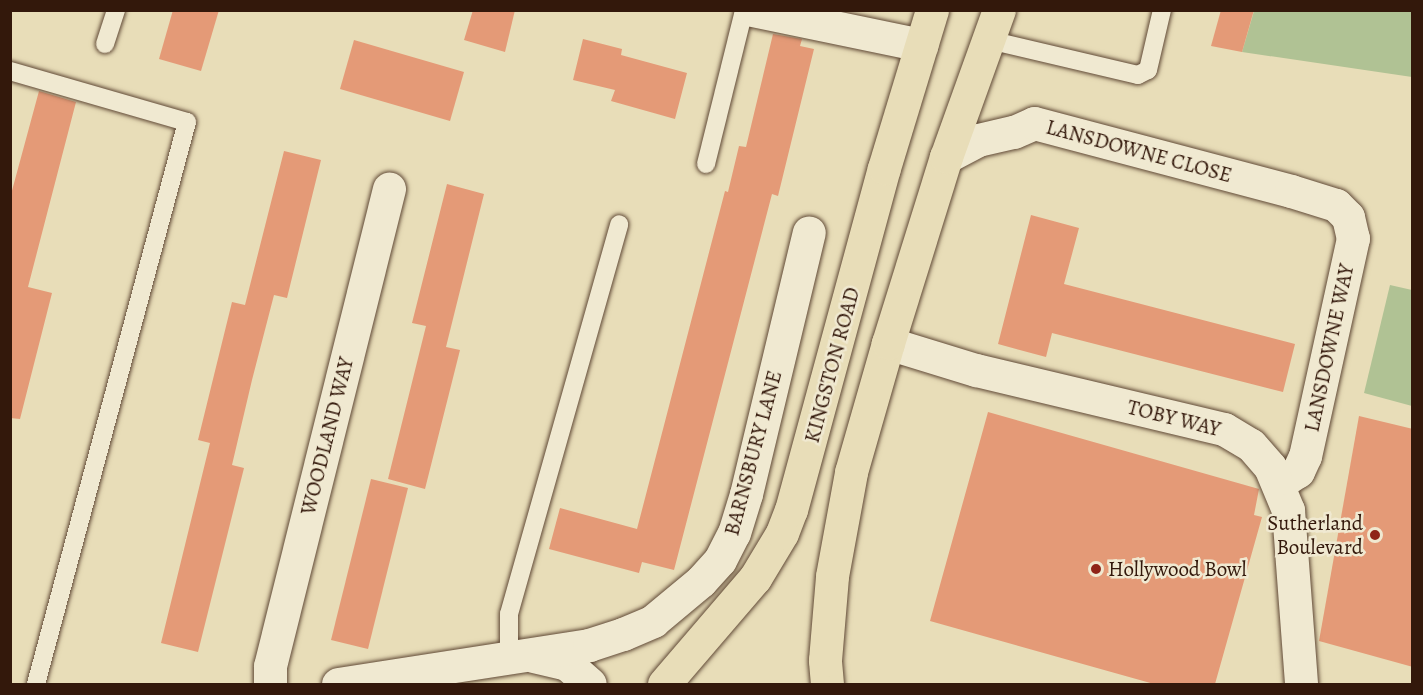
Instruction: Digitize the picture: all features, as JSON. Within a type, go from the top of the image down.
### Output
[{"type":"highway","name":"KINGSTON ROAD","points":[[664,684],[755,578],[787,521],[798,492],[884,168],[932,10]]},
{"type":"highway","points":[[827,684],[825,660],[832,576],[849,483],[888,342],[946,157],[994,25]]},
{"type":"street","points":[[752,10],[921,45]]},
{"type":"street","name":"LANSDOWNE CLOSE","points":[[946,157],[978,140],[1014,132],[1034,123],[1336,205]]},
{"type":"street","name":"WOODLAND WAY","points":[[270,684],[270,666],[389,189]]},
{"type":"street","name":"LANSDOWNE WAY","points":[[1278,484],[1298,471],[1305,456],[1353,238],[1348,217],[1336,205]]},
{"type":"street","name":"BARNSBURY LANE","points":[[338,684],[589,645],[653,621],[701,581],[720,560],[735,533],[809,232]]},
{"type":"street","name":"TOBY WAY","points":[[888,342],[976,370],[1224,429],[1251,445],[1270,467],[1288,510],[1292,537],[1301,684]]},
{"type":"street","name":"BARNSBURY LANE","points":[[518,656],[567,664],[590,684]]},
{"type":"lane","points":[[105,44],[116,10]]},
{"type":"lane","points":[[706,164],[744,10]]},
{"type":"lane","points":[[994,25],[1138,75],[1148,70],[1162,10]]},
{"type":"lane","points":[[10,71],[187,122],[36,684]]},
{"type":"lane","points":[[518,656],[509,614],[619,224]]},
{"type":"green space","points":[[1254,11],[1412,11],[1412,77],[1242,52]]},
{"type":"green space","points":[[1390,285],[1412,290],[1412,406],[1364,393]]},
{"type":"building","points":[[173,10],[219,10],[201,71],[159,59]]},
{"type":"building","points":[[473,10],[515,10],[505,52],[464,40]]},
{"type":"building","points":[[1221,10],[1254,10],[1242,52],[1211,46]]},
{"type":"building","points":[[773,34],[802,39],[800,46],[814,49],[778,196],[772,194],[674,570],[642,562],[639,573],[549,549],[560,508],[637,529],[725,191],[728,192],[739,146],[746,147]]},
{"type":"building","points":[[583,39],[622,49],[621,55],[687,73],[675,119],[611,101],[615,90],[573,80]]},
{"type":"building","points":[[354,40],[464,72],[450,121],[340,89]]},
{"type":"building","points":[[39,91],[76,102],[28,287],[52,293],[20,419],[10,418],[10,198]]},
{"type":"building","points":[[284,151],[321,160],[287,298],[274,295],[252,380],[232,465],[244,468],[198,652],[161,643],[210,443],[198,440],[232,302],[245,305]]},
{"type":"building","points":[[447,184],[484,194],[446,347],[460,350],[425,489],[388,479],[426,326],[412,323]]},
{"type":"building","points":[[1031,215],[1079,228],[1064,284],[1295,344],[1283,392],[1052,333],[1046,357],[998,344]]},
{"type":"building","name":"Hollywood Bowl","points":[[988,412],[1259,489],[1254,515],[1262,517],[1215,684],[1154,684],[930,621]]},
{"type":"building","name":"Sutherland Boulevard","points":[[1359,416],[1413,429],[1413,667],[1319,641]]},
{"type":"building","points":[[371,479],[408,488],[368,649],[331,640]]},
{"type":"place","name":"Sutherland Boulevard","points":[[1375,535]]},
{"type":"place","name":"Hollywood Bowl","points":[[1096,569]]}]
